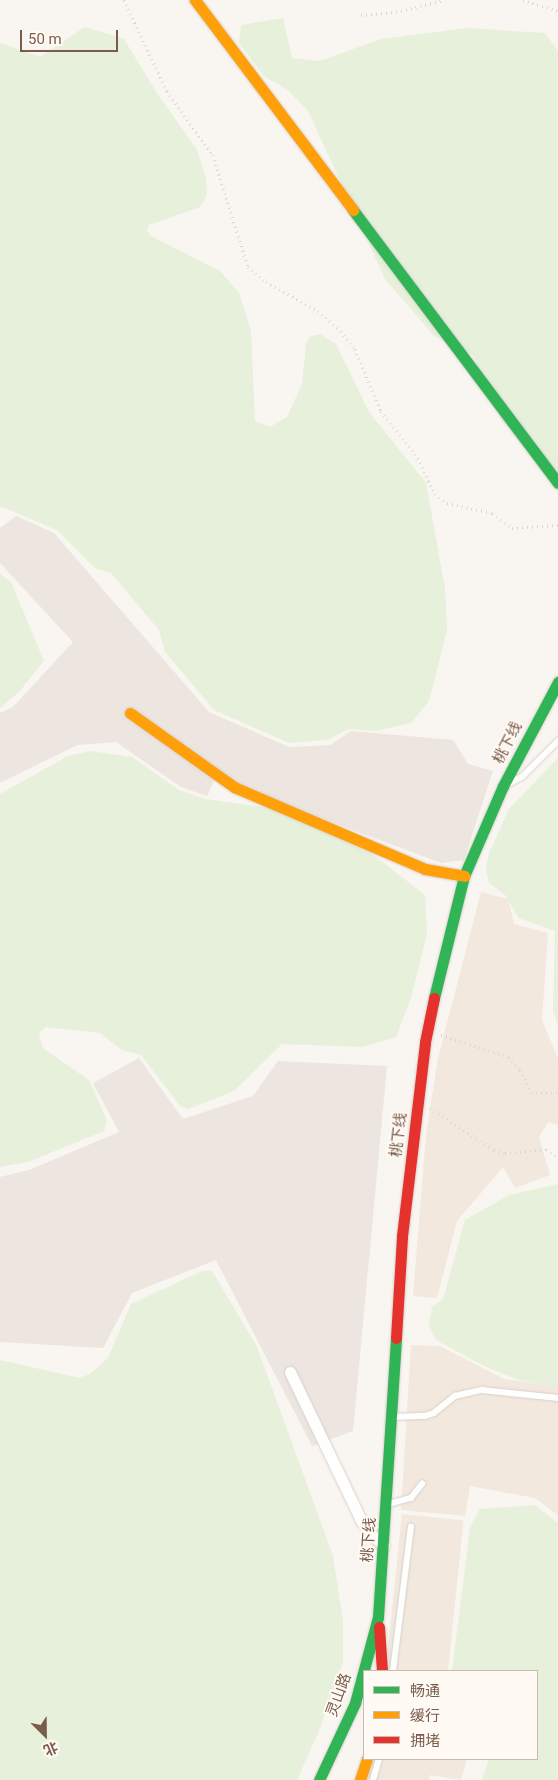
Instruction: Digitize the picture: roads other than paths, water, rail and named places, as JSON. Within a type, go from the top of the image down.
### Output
[{"type":"main road","points":[[195,0],[558,483]]},
{"type":"main road","name":"桃下线","points":[[378,1618],[402,1236],[428,1030],[464,876],[503,786],[558,682]]},
{"type":"main road","points":[[130,713],[234,787],[425,869],[464,876]]},
{"type":"main road","points":[[378,1618],[382,1670]]},
{"type":"main road","name":"灵山路","points":[[364,1670],[378,1618]]},
{"type":"main road","name":"灵山路","points":[[319,1780],[355,1703],[363,1673]]},
{"type":"main road","points":[[360,1780],[367,1760]]},
{"type":"street","points":[[290,1372],[361,1520],[369,1533],[384,1546]]},
{"type":"lane","points":[[503,786],[522,777],[558,741]]},
{"type":"lane","points":[[392,1417],[425,1416],[434,1413],[455,1396],[482,1390],[558,1398]]},
{"type":"lane","points":[[386,1505],[411,1498],[422,1484]]},
{"type":"lane","points":[[393,1670],[411,1527]]},
{"type":"lane","points":[[374,1780],[379,1760]]}]
